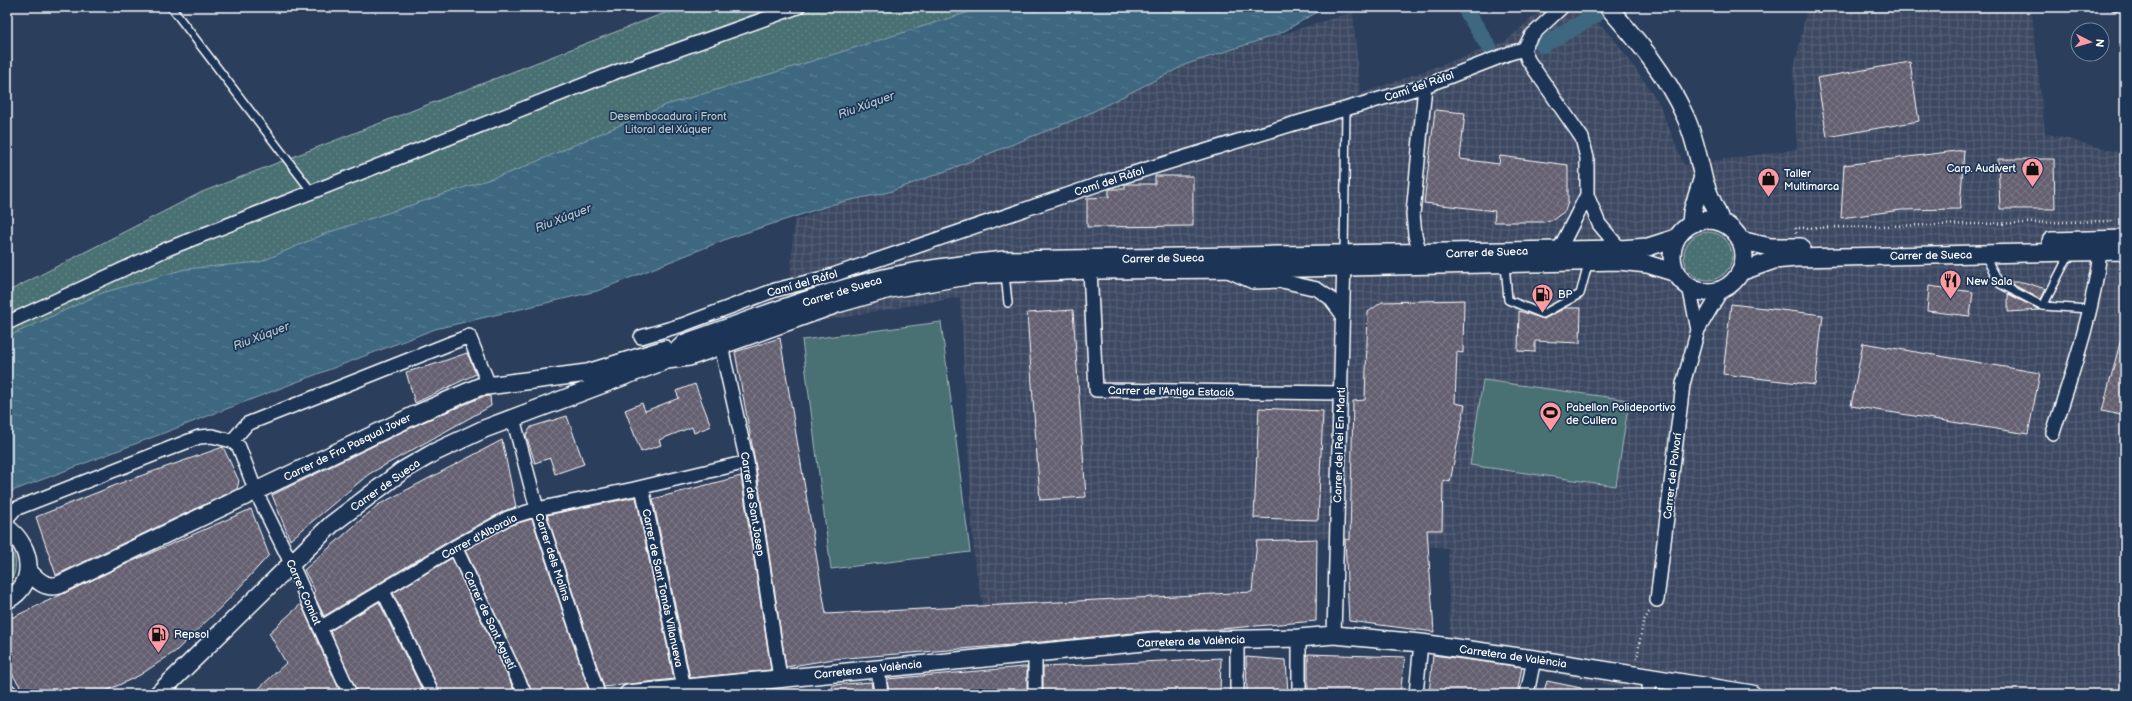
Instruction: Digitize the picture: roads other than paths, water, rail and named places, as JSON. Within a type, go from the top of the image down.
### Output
[{"type":"street","points":[[7,323],[167,249],[621,70],[798,7]]},
{"type":"street","points":[[1562,7],[1531,36],[1524,49],[1528,60],[1582,138],[1587,158],[1587,196],[1599,224],[1620,249]]},
{"type":"street","points":[[1608,7],[1651,57],[1669,84],[1686,116],[1696,145],[1703,177],[1721,222]]},
{"type":"street","name":"Camí del Ràfol","points":[[641,337],[690,322],[776,290],[827,277],[1108,181],[1424,86],[1524,49]]},
{"type":"street","points":[[1420,254],[1413,214],[1424,86]]},
{"type":"street","points":[[1691,224],[1692,212],[1703,177]]},
{"type":"street","points":[[1559,250],[1574,224],[1587,196]]},
{"type":"street","points":[[1711,220],[1721,222],[1729,226],[1740,240],[1743,256],[1740,272],[1732,282],[1722,289],[1711,292],[1699,291],[1689,286],[1676,273],[1672,262],[1672,250],[1676,238],[1691,224],[1711,220]]},
{"type":"street","name":"Carrer de Sueca","points":[[1740,240],[1770,247],[1798,247],[2121,234]]},
{"type":"street","name":"Carrer de Sueca","points":[[1005,267],[1090,270],[1224,270],[1344,262],[1420,254],[1620,249],[1648,246],[1676,238]]},
{"type":"street","name":"Carrer de Sueca","points":[[1740,272],[1774,260],[1795,258],[2125,251]]},
{"type":"street","points":[[2053,433],[2084,334],[2089,309],[2096,287],[2100,252]]},
{"type":"street","name":"Carrer de Sueca","points":[[667,360],[685,343],[720,338],[890,290],[967,276],[1005,267],[1344,262],[1505,264],[1590,261],[1647,264],[1676,273]]},
{"type":"street","name":"Carrer del Rei En Martí","points":[[1334,635],[1344,262]]},
{"type":"street","name":"Carrer de l'Antiga Estació","points":[[1090,270],[1096,390],[1340,393]]},
{"type":"street","points":[[1224,270],[1253,282],[1282,281],[1301,284],[1317,289],[1330,298],[1342,314]]},
{"type":"street","name":"Carrer del Polvorí","points":[[1689,286],[1698,330]]},
{"type":"street","name":"Carrer del Polvorí","points":[[1657,600],[1683,384],[1698,330],[1722,289]]},
{"type":"street","points":[[7,523],[8,517],[15,509],[199,438],[212,436],[232,441],[247,424],[469,336],[489,385]]},
{"type":"street","name":"Carrer de Sueca","points":[[158,694],[332,524],[402,471],[462,439],[513,418],[667,360],[689,357],[720,338]]},
{"type":"street","name":"Carrer de Sant Josep","points":[[720,338],[747,462],[780,678]]},
{"type":"street","name":"Carrer de Fra Pasqual Jover","points":[[28,571],[40,583],[47,586],[59,585],[417,414],[479,387],[587,373],[618,365],[685,343]]},
{"type":"street","name":"Carrer dels Molins","points":[[513,418],[537,508],[598,694]]},
{"type":"street","name":"Carrer Comiat","points":[[232,441],[238,447],[256,492],[291,563],[350,694]]},
{"type":"street","name":"Carrer d'Alboraia","points":[[320,628],[455,546],[508,518],[537,508],[642,487],[747,462]]},
{"type":"street","name":"Carrer de Sant Tomàs Villanueva","points":[[642,487],[684,688]]},
{"type":"street","points":[[7,528],[16,535],[24,546],[28,558],[28,571],[24,582],[18,591],[7,600]]},
{"type":"street","name":"Carrer de Sant Agustí","points":[[455,546],[525,694]]},
{"type":"street","points":[[383,591],[433,694]]},
{"type":"street","name":"Carretera de València","points":[[628,694],[1154,641],[1299,638],[1334,635],[1421,643],[1534,659],[1752,694]]},
{"type":"street","points":[[1299,638],[1299,694]]},
{"type":"street","points":[[1237,639],[1238,694]]},
{"type":"street","points":[[1416,694],[1421,643]]},
{"type":"street","points":[[1035,652],[1035,694]]},
{"type":"street","points":[[1527,694],[1534,659]]},
{"type":"street","points":[[878,669],[881,694]]},
{"type":"street","points":[[1643,676],[1648,694]]},
{"type":"lane","points":[[170,7],[312,192]]},
{"type":"lane","points":[[1344,262],[1346,109]]},
{"type":"lane","points":[[2043,306],[2071,252]]},
{"type":"lane","points":[[1984,254],[2000,284],[2043,306],[2089,309]]},
{"type":"lane","points":[[1505,264],[1508,300],[1543,314],[1580,294],[1590,261]]},
{"type":"lane","points":[[1005,267],[1008,303]]},
{"type":"water","name":"Desembocadura i Front Litoral del Xúquer","points":[[985,7],[1326,7],[1279,34],[1187,64],[1086,115],[889,192],[837,203],[729,238],[597,291],[435,329],[7,493],[7,337],[102,293],[185,269],[260,262],[327,233],[517,170],[666,105]]},
{"type":"waterway","points":[[1464,7],[1490,49]]},
{"type":"waterway","points":[[1543,45],[1596,15]]},
{"type":"railway","points":[[2103,7],[2125,12]]},
{"type":"place","name":"Carp. Audivert","points":[[2032,188]]},
{"type":"place","name":"Taller Multimarca","points":[[1768,198]]},
{"type":"place","name":"New Sala","points":[[1950,300]]},
{"type":"place","name":"BP","points":[[1543,314]]},
{"type":"place","name":"Pabellon Polideportivo de Cullera","points":[[1550,432]]},
{"type":"place","name":"Repsol","points":[[158,654]]},
{"type":"water label","name":"Riu Xúquer","points":[[866,105]]},
{"type":"water label","name":"Riu Xúquer","points":[[563,218]]},
{"type":"water label","name":"Riu Xúquer","points":[[261,336]]}]
